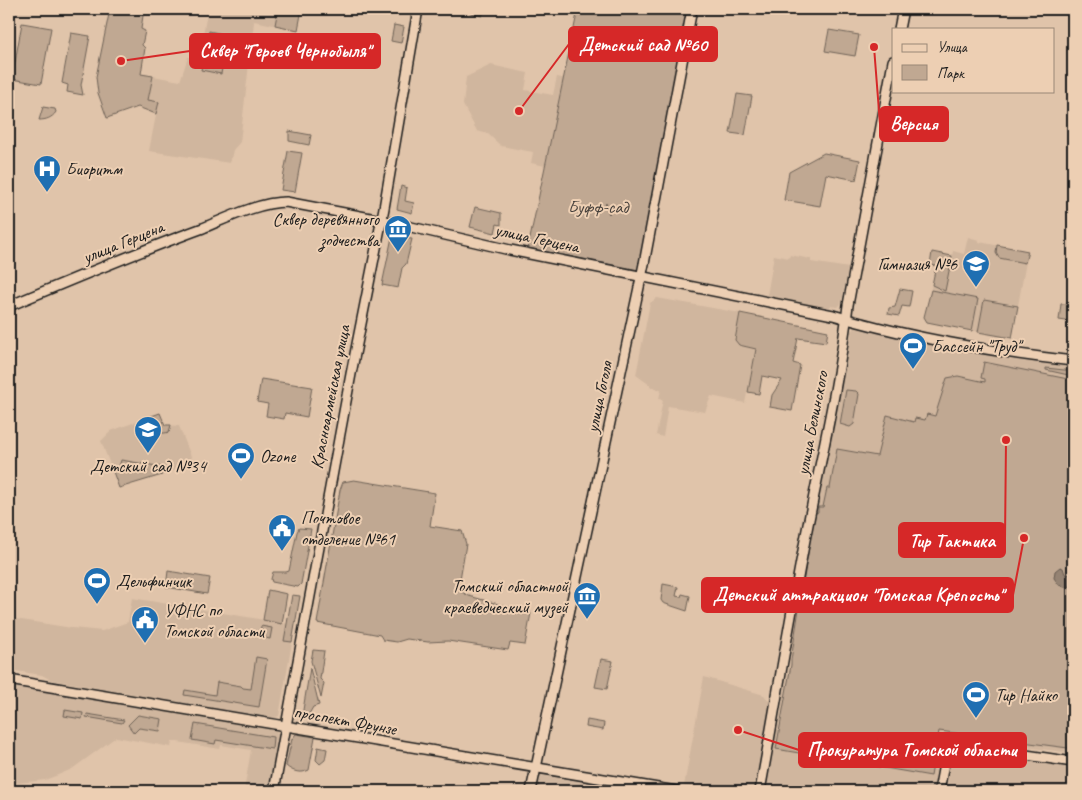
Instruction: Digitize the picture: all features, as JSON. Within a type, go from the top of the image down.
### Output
[{"type":"street","name":"Красноармейская улица","points":[[274,791],[381,220],[418,9]]},
{"type":"street","name":"улица Гоголя","points":[[531,791],[588,531],[641,275],[692,9]]},
{"type":"street","points":[[899,28],[903,9]]},
{"type":"street","name":"улица Белинского","points":[[760,791],[892,67]]},
{"type":"street","name":"улица Герцена","points":[[9,306],[144,250],[234,216],[273,203],[296,204],[381,220],[510,250],[641,275],[978,348],[1073,361]]},
{"type":"street","name":"проспект Фрунзе","points":[[9,680],[676,791]]},
{"type":"street","points":[[939,791],[945,756],[948,750],[955,746],[960,745],[1073,762]]},
{"type":"shaded area","points":[[208,9],[302,9],[298,30],[254,21],[252,41],[255,46],[262,47],[260,65],[249,64],[240,142],[233,150],[230,163],[149,151],[156,115],[146,110],[153,76],[180,81],[188,57],[198,59]]},
{"type":"shaded area","points":[[491,65],[528,73],[525,90],[553,95],[557,77],[578,81],[560,169],[531,163],[533,152],[501,146],[488,134],[477,131],[463,105],[466,77]]},
{"type":"shaded area","name":"Гимназия №6","points":[[968,237],[979,240],[979,242],[1028,251],[1012,338],[927,322],[924,318],[936,266],[930,265],[932,252],[952,256],[953,251],[964,254]]},
{"type":"shaded area","points":[[774,255],[789,258],[790,255],[811,259],[811,262],[849,268],[841,304],[838,307],[830,306],[830,308],[767,296]]},
{"type":"shaded area","points":[[657,298],[740,313],[735,340],[739,345],[756,349],[745,403],[711,396],[705,412],[668,406],[663,437],[656,435],[663,400],[659,399],[661,390],[650,387],[650,385],[636,375],[650,303]]},
{"type":"shaded area","points":[[855,328],[1007,359],[1073,367],[1073,753],[945,737],[941,740],[933,791],[765,791],[791,660],[814,514],[852,331]]},
{"type":"shaded area","name":"Детский сад №34","points":[[160,413],[165,425],[179,426],[192,459],[191,465],[119,488],[101,441],[111,431]]},
{"type":"shaded area","points":[[1060,567],[1063,568],[1067,575],[1073,573],[1073,584],[1067,588],[1059,585],[1054,578],[1055,571]]},
{"type":"shaded area","points":[[132,598],[295,625],[279,716],[274,718],[173,701],[51,680],[42,675],[9,670],[9,618],[102,631],[128,622]]},
{"type":"shaded area","points":[[704,677],[764,695],[769,701],[755,791],[720,791],[684,786]]},
{"type":"shaded area","points":[[9,685],[274,730],[279,737],[268,791],[244,791],[251,750],[221,745],[220,749],[172,741],[171,747],[116,737],[72,769],[45,780],[9,784]]},
{"type":"shaded area","points":[[956,751],[1073,767],[1073,791],[946,791],[952,755]]},
{"type":"shaded area","points":[[539,775],[636,791],[534,791]]},
{"type":"green space","points":[[110,9],[144,9],[141,29],[145,31],[142,45],[145,48],[141,74],[153,76],[148,100],[159,102],[156,114],[138,107],[107,118],[98,93],[96,77]]},
{"type":"green space","points":[[278,9],[302,9],[298,30],[275,25]]},
{"type":"green space","points":[[456,9],[486,9],[482,16]]},
{"type":"green space","name":"Буфф-сад","points":[[578,9],[625,9],[637,11],[638,9],[688,9],[639,270],[528,248]]},
{"type":"green space","points":[[22,23],[51,28],[41,84],[12,79]]},
{"type":"green space","points":[[394,25],[404,27],[401,43],[391,41]]},
{"type":"green space","points":[[829,30],[859,35],[855,56],[825,51]]},
{"type":"green space","points":[[209,31],[228,35],[221,74],[201,70]]},
{"type":"green space","points":[[71,33],[90,36],[81,85],[83,95],[67,92],[68,85],[62,83]]},
{"type":"green space","points":[[737,94],[752,96],[745,135],[730,133]]},
{"type":"green space","points":[[43,107],[55,109],[56,112],[49,118],[39,120]]},
{"type":"green space","points":[[289,131],[311,135],[309,145],[289,141]]},
{"type":"green space","points":[[288,151],[302,153],[295,192],[281,190]]},
{"type":"green space","points":[[824,153],[860,160],[856,180],[826,174],[820,206],[784,200],[789,172]]},
{"type":"green space","points":[[401,186],[407,188],[405,201],[414,203],[412,213],[397,209]]},
{"type":"green space","points":[[475,207],[501,213],[501,225],[497,224],[495,233],[470,227]]},
{"type":"green space","points":[[392,237],[412,239],[406,264],[402,268],[398,288],[382,285]]},
{"type":"green space","points":[[997,245],[1028,251],[1025,263],[999,258],[996,253]]},
{"type":"green space","points":[[932,252],[952,256],[945,291],[932,285],[936,266],[930,265]]},
{"type":"green space","points":[[900,289],[912,291],[909,307],[902,306],[899,316],[888,314],[889,308],[895,307]]},
{"type":"green space","points":[[931,290],[978,299],[972,331],[927,322],[924,317]]},
{"type":"green space","points":[[984,300],[1018,306],[1012,338],[978,332]]},
{"type":"green space","points":[[1073,303],[1073,322],[1059,320],[1061,304]]},
{"type":"green space","points":[[740,313],[828,331],[826,342],[798,338],[793,363],[800,365],[792,411],[770,407],[772,395],[782,380],[762,376],[759,394],[748,392],[756,349],[739,345],[735,340]]},
{"type":"green space","points":[[984,362],[1073,380],[1073,741],[1068,748],[939,731],[931,776],[776,749],[814,514],[818,512],[818,507],[823,507],[827,488],[830,488],[837,449],[877,456],[887,415],[914,422],[915,418],[925,420],[927,414],[935,416],[947,378],[958,376],[985,382],[985,379],[981,378]]},
{"type":"green space","points":[[1046,368],[1073,371],[1073,376],[1046,370]]},
{"type":"green space","points":[[261,379],[312,387],[307,417],[285,413],[284,419],[266,416],[268,404],[257,402]]},
{"type":"green space","points":[[846,390],[856,391],[859,394],[854,424],[850,427],[840,424]]},
{"type":"green space","points":[[160,413],[165,425],[171,425],[169,432],[161,433],[154,431],[146,418]]},
{"type":"green space","points":[[121,460],[163,467],[162,475],[119,488],[112,469],[119,467]]},
{"type":"green space","points":[[354,480],[435,493],[430,526],[462,531],[466,544],[459,585],[460,591],[469,596],[531,613],[525,645],[510,643],[508,650],[448,641],[428,642],[407,639],[397,642],[383,640],[380,635],[317,623],[340,490],[343,482]]},
{"type":"green space","points":[[299,528],[311,529],[301,584],[298,587],[272,582],[273,572],[289,571]]},
{"type":"green space","points":[[168,571],[210,578],[207,594],[166,587]]},
{"type":"green space","points":[[663,584],[678,587],[676,596],[681,597],[682,594],[690,596],[687,611],[663,603],[661,600]]},
{"type":"green space","points":[[268,590],[287,594],[282,624],[263,620]]},
{"type":"green space","points":[[292,595],[300,596],[292,642],[284,641]]},
{"type":"green space","points":[[261,626],[272,628],[270,639],[260,637]]},
{"type":"green space","points":[[313,650],[324,651],[320,679],[324,683],[321,698],[311,661]]},
{"type":"green space","points":[[256,657],[267,659],[259,707],[184,695],[185,690],[215,695],[217,682],[251,689]]},
{"type":"green space","points":[[601,659],[613,661],[607,689],[595,687]]},
{"type":"green space","points":[[310,668],[319,705],[313,707],[309,714],[306,715],[303,710]]},
{"type":"green space","points":[[65,710],[83,713],[82,719],[64,716]]},
{"type":"green space","points":[[87,714],[124,720],[122,723],[86,717]]},
{"type":"green space","points":[[138,715],[162,719],[160,731],[139,728],[134,733],[128,725]]},
{"type":"green space","points":[[587,720],[604,723],[603,730],[586,727]]},
{"type":"green space","points":[[195,724],[273,737],[272,749],[216,740],[215,744],[192,740]]},
{"type":"green space","points":[[296,734],[315,737],[309,770],[303,772],[291,770],[286,766],[292,739]]},
{"type":"green space","points":[[318,747],[327,749],[325,760],[320,764],[316,760]]},
{"type":"waterway","points":[[606,204],[609,213]]},
{"type":"place","name":"Версия","points":[[874,47]]},
{"type":"place","name":"Сквер \"Героев Чернобыля\"","points":[[121,61]]},
{"type":"place","name":"Детский сад №60","points":[[519,111]]},
{"type":"place","name":"Биоритм","points":[[47,193]]},
{"type":"place","name":"Сквер деревянного зодчества","points":[[398,253]]},
{"type":"place","name":"Гимназия №6","points":[[976,288]]},
{"type":"place","name":"Бассейн \"Труд\"","points":[[913,370]]},
{"type":"place","name":"Тир Тактика","points":[[1006,440]]},
{"type":"place","name":"Детский сад №34","points":[[148,454]]},
{"type":"place","name":"Ozone","points":[[241,480]]},
{"type":"place","name":"Детский аттракцион \"Томская Крепость\"","points":[[1024,538]]},
{"type":"place","name":"Почтовое отделение №61","points":[[282,552]]},
{"type":"place","name":"Дельфинчик","points":[[97,605]]},
{"type":"place","name":"Томский областной краеведческий музей","points":[[587,620]]},
{"type":"place","name":"УФНС по Томской области","points":[[145,644]]},
{"type":"place","name":"Тир Найко","points":[[976,719]]},
{"type":"place","name":"Прокуратура Томской области","points":[[738,730]]}]
